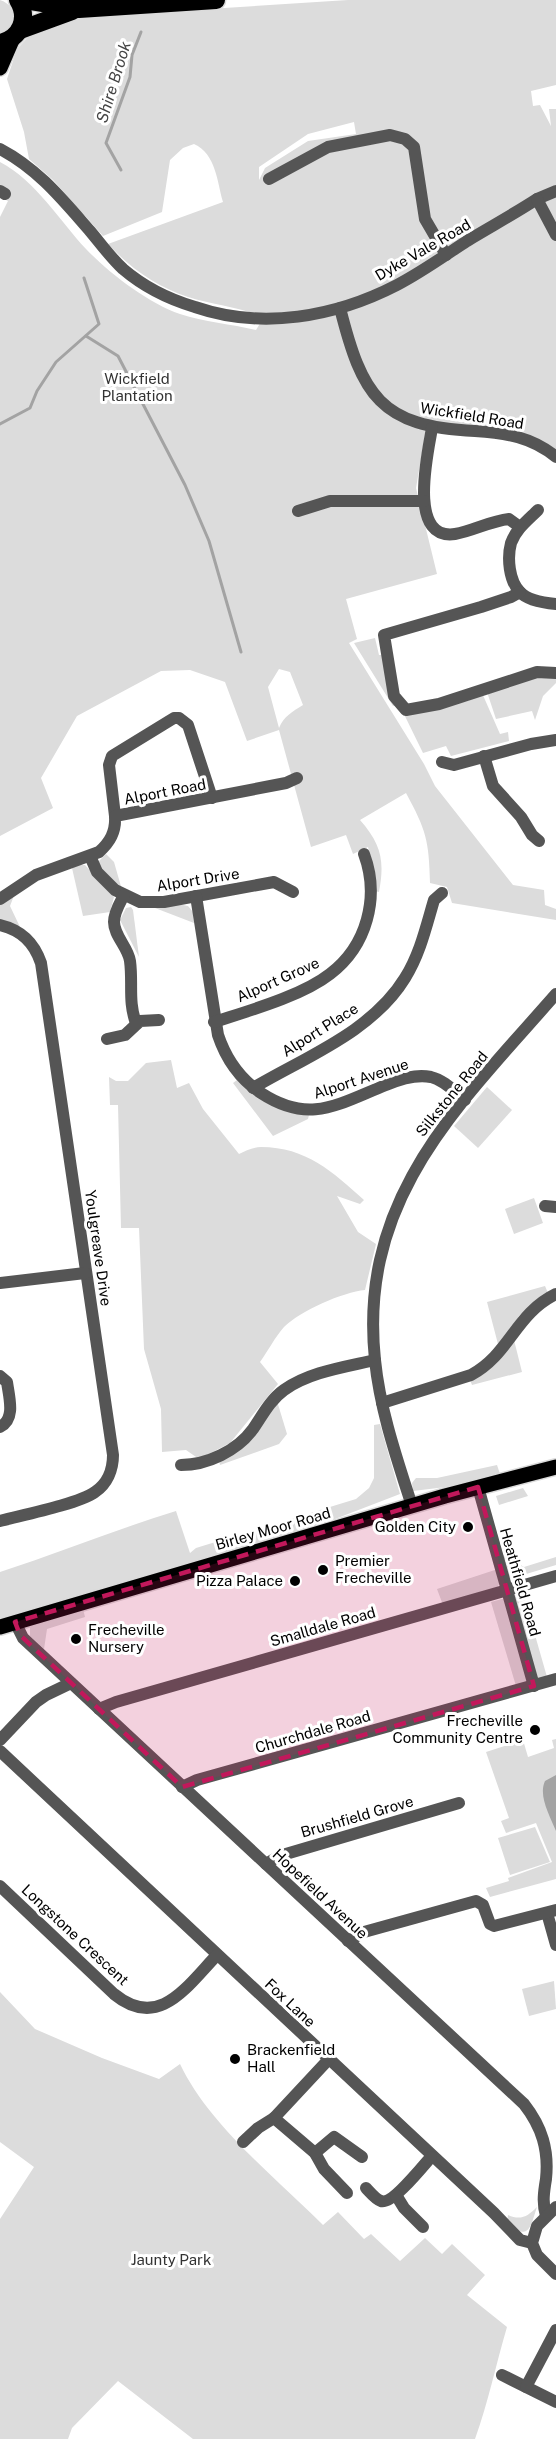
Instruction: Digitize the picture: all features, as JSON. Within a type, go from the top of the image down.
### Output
[{"type":"highway","points":[[11,37],[23,12],[18,0]]},
{"type":"highway","points":[[25,0],[79,9],[216,0]]},
{"type":"highway","points":[[11,37],[79,9]]},
{"type":"main road","points":[[0,68],[11,37]]},
{"type":"main road","name":"Birley Moor Road","points":[[0,1627],[411,1506],[556,1467]]},
{"type":"street","points":[[269,179],[328,147],[390,135],[405,139],[414,147],[425,219],[446,255]]},
{"type":"street","name":"Dyke Vale Road","points":[[0,149],[17,158],[44,179],[122,268],[142,283],[163,295],[212,313],[240,318],[290,318],[340,308],[397,285],[537,199],[556,190]]},
{"type":"street","points":[[537,199],[556,235]]},
{"type":"street","name":"Wickfield Road","points":[[340,308],[351,352],[368,387],[397,414],[407,420],[432,428],[513,435],[538,444],[556,457]]},
{"type":"street","points":[[432,428],[423,501],[429,521],[436,530],[455,534],[509,519],[520,527]]},
{"type":"street","points":[[298,511],[330,501],[423,501]]},
{"type":"street","points":[[538,510],[520,527],[512,542],[509,559],[513,578],[520,592],[534,599],[556,604]]},
{"type":"street","points":[[520,592],[481,607],[384,635],[394,696],[406,710],[439,704],[542,671],[556,673]]},
{"type":"street","points":[[115,816],[109,765],[112,756],[174,717],[188,725],[212,798]]},
{"type":"street","points":[[442,762],[454,765],[556,740]]},
{"type":"street","points":[[484,756],[498,793],[521,818],[532,835],[539,840]]},
{"type":"street","name":"Alport Road","points":[[0,899],[36,875],[99,852],[110,840],[116,825],[115,816],[286,783],[297,778]]},
{"type":"street","name":"Alport Grove","points":[[214,1023],[269,1003],[323,979],[349,955],[366,924],[371,896],[371,882],[364,854]]},
{"type":"street","name":"Alport Drive","points":[[90,856],[105,881],[124,895],[140,902],[152,903],[274,882],[293,892]]},
{"type":"street","name":"Alport Place","points":[[253,1088],[359,1026],[393,995],[415,959],[434,900],[442,893]]},
{"type":"street","points":[[124,895],[114,921],[114,928],[130,960],[130,995],[136,1023]]},
{"type":"street","name":"Alport Avenue","points":[[196,896],[214,1023],[223,1051],[241,1077],[253,1088],[282,1105],[304,1111],[328,1108],[397,1080],[419,1076],[440,1080],[465,1100]]},
{"type":"street","name":"Youlgreave Drive","points":[[0,924],[20,932],[27,938],[38,953],[41,963],[113,1455],[110,1472],[102,1486],[91,1494],[0,1521]]},
{"type":"street","name":"Silkstone Road","points":[[411,1506],[382,1403],[375,1360],[376,1282],[387,1230],[411,1175],[425,1151],[465,1100],[556,994]]},
{"type":"street","points":[[107,1039],[125,1035],[136,1023],[159,1020]]},
{"type":"street","points":[[0,1283],[85,1273]]},
{"type":"street","points":[[382,1403],[471,1375],[483,1369],[502,1350],[531,1309],[556,1294]]},
{"type":"street","points":[[181,1465],[200,1464],[233,1447],[251,1431],[274,1398],[294,1383],[332,1370],[375,1360]]},
{"type":"street","points":[[0,1376],[8,1382],[10,1416],[6,1424],[0,1427]]},
{"type":"street","name":"Heathfield Road","points":[[478,1487],[534,1686]]},
{"type":"street","name":"Smalldale Road","points":[[99,1709],[191,1680],[556,1576]]},
{"type":"street","name":"Hopefield Avenue","points":[[15,1622],[20,1635],[524,2104],[540,2129],[545,2147],[547,2167],[543,2204],[546,2216]]},
{"type":"street","name":"Churchdale Road","points":[[182,1787],[197,1780],[556,1680]]},
{"type":"street","points":[[0,1740],[36,1702],[71,1683]]},
{"type":"street","name":"Fox Lane","points":[[0,1751],[431,2157],[494,2213],[520,2240],[532,2243],[537,2255],[556,2274]]},
{"type":"street","name":"Brushfield Grove","points":[[266,1864],[279,1856],[459,1803]]},
{"type":"street","name":"Longstone Crescent","points":[[0,1886],[114,1994],[134,2007],[145,2009],[166,2004],[217,1955]]},
{"type":"street","points":[[348,1941],[364,1932],[476,1901],[483,1905],[490,1924],[494,1926],[551,1911],[556,1945]]},
{"type":"street","points":[[243,2142],[258,2128],[274,2118],[329,2059]]},
{"type":"street","points":[[274,2118],[315,2153],[324,2169],[347,2193]]},
{"type":"street","points":[[315,2153],[331,2137],[334,2137],[362,2157]]},
{"type":"street","points":[[366,2188],[381,2202],[396,2195],[431,2157]]},
{"type":"street","points":[[396,2195],[404,2208],[423,2227]]},
{"type":"street","points":[[532,2243],[534,2231],[556,2207]]},
{"type":"street","points":[[526,2387],[556,2330]]},
{"type":"street","points":[[502,2375],[556,2402]]},
{"type":"highlighted area","points":[[478,1487],[534,1686],[182,1787],[20,1635],[15,1622]]},
{"type":"green space","points":[[0,0],[10,7],[13,17],[9,27],[0,34]]},
{"type":"green space","name":"Wickfield Plantation","points":[[348,0],[556,0],[556,85],[531,91],[533,106],[540,105],[551,126],[549,109],[556,109],[556,451],[427,423],[416,488],[437,574],[346,599],[357,639],[349,643],[424,764],[435,786],[513,885],[544,890],[545,905],[556,909],[556,920],[452,903],[447,887],[430,883],[429,856],[425,836],[406,793],[360,820],[373,837],[380,853],[381,881],[379,892],[375,891],[373,866],[368,847],[353,854],[346,835],[311,847],[279,730],[247,741],[225,682],[190,670],[161,671],[77,716],[41,778],[53,808],[0,836],[0,217],[8,201],[0,197],[0,162],[36,190],[95,258],[117,277],[155,303],[189,317],[256,330],[264,317],[188,297],[166,288],[135,269],[108,244],[223,202],[211,161],[207,154],[194,144],[183,148],[170,160],[162,212],[103,236],[53,180],[29,159],[24,132],[7,79],[17,49],[30,35],[82,17]],"holes":[[[354,122],[356,134],[308,141],[265,168],[259,180],[259,167],[308,134]],[[279,669],[290,672],[303,705],[286,717],[279,728],[268,687]]]},
{"type":"green space","points":[[375,638],[379,655],[384,655],[396,705],[393,706],[354,643]]},
{"type":"green space","points":[[542,672],[556,674],[556,683],[543,696],[535,720],[532,711],[496,719],[487,692]]},
{"type":"green space","points":[[482,693],[500,734],[508,732],[509,741],[451,756],[446,746],[423,753],[401,708],[468,701]]},
{"type":"green space","points":[[106,854],[114,862],[122,890],[99,866],[99,861]]},
{"type":"green space","points":[[85,865],[114,897],[110,912],[83,916],[72,868]]},
{"type":"green space","points":[[15,893],[10,906],[20,927],[0,920],[0,905]]},
{"type":"green space","points":[[178,904],[188,906],[193,912],[194,923],[155,908]]},
{"type":"green space","points":[[131,907],[139,957],[120,920],[126,908]]},
{"type":"green space","points":[[171,1060],[177,1088],[189,1083],[203,1109],[239,1154],[261,1147],[292,1151],[318,1163],[353,1190],[364,1200],[360,1204],[337,1196],[358,1232],[376,1244],[365,1290],[345,1294],[322,1303],[284,1327],[260,1362],[278,1384],[230,1443],[199,1459],[186,1450],[162,1452],[161,1409],[144,1349],[139,1228],[121,1228],[118,1105],[110,1105],[109,1077],[116,1081],[128,1081],[146,1063]]},
{"type":"green space","points":[[237,1080],[263,1099],[309,1115],[308,1119],[273,1136],[233,1083]]},
{"type":"green space","points":[[487,1087],[512,1110],[478,1148],[454,1126]]},
{"type":"green space","points":[[534,1198],[543,1223],[514,1234],[505,1209]]},
{"type":"green space","points":[[545,1286],[548,1293],[519,1316],[499,1348],[487,1302]]},
{"type":"green space","points":[[514,1340],[522,1372],[472,1385],[470,1380],[495,1363]]},
{"type":"green space","points":[[277,1401],[287,1434],[279,1444],[220,1465],[219,1460]]},
{"type":"green space","points":[[380,1424],[400,1494],[322,1524],[0,1620],[0,1572],[132,1525],[176,1511],[190,1553],[196,1548],[356,1499],[369,1488],[374,1478],[374,1425]]},
{"type":"green space","points":[[497,1465],[500,1474],[446,1487],[413,1491],[412,1483],[416,1478],[437,1478]]},
{"type":"green space","points":[[523,1488],[528,1496],[499,1505],[496,1496]]},
{"type":"green space","points":[[498,1552],[524,1567],[556,1557],[556,1565],[500,1582],[497,1588],[443,1605],[437,1589],[504,1567]]},
{"type":"green space","points":[[523,1593],[547,1677],[516,1686],[491,1602]]},
{"type":"green space","points":[[83,1609],[85,1617],[47,1629],[44,1649],[30,1636],[30,1625]]},
{"type":"green space","points":[[556,1739],[556,1879],[490,1897],[486,1888],[509,1881],[508,1878],[552,1862],[536,1823],[506,1833],[501,1821],[509,1818],[486,1752],[523,1740],[528,1757],[554,1748],[552,1740]]},
{"type":"green space","points":[[535,1827],[550,1862],[510,1875],[498,1838]]},
{"type":"green space","points":[[554,1981],[556,2009],[529,2016],[522,1989]]},
{"type":"green space","name":"Jaunty Park","points":[[0,1992],[35,2029],[102,2058],[159,2079],[180,2064],[208,2108],[225,2129],[323,2225],[338,2212],[364,2239],[371,2234],[400,2261],[425,2238],[442,2254],[452,2244],[485,2275],[467,2295],[507,2327],[475,2439],[193,2439],[118,2381],[72,2428],[68,2439],[0,2439],[0,2219],[34,2167],[0,2142]]},
{"type":"green space","points":[[537,2207],[528,2230],[524,2232],[507,2222],[508,2215],[517,2218],[524,2217]]},
{"type":"shaded area","points":[[556,1775],[556,1831],[546,1806],[543,1787],[545,1781]]},
{"type":"waterway","name":"Shire Brook","points":[[121,170],[106,143],[130,77],[132,55],[141,32]]},
{"type":"waterway","name":"Shire Brook","points":[[0,424],[30,408],[37,391],[56,362],[99,324],[84,278]]},
{"type":"waterway","points":[[86,336],[118,356],[185,485],[209,541],[241,652]]},
{"type":"place","name":"Golden City","points":[[468,1527]]},
{"type":"place","name":"Premier Frecheville","points":[[323,1570]]},
{"type":"place","name":"Pizza Palace","points":[[295,1581]]},
{"type":"place","name":"Frecheville Nursery","points":[[76,1639]]},
{"type":"place","name":"Frecheville Community Centre","points":[[535,1730]]},
{"type":"place","name":"Brackenfield Hall","points":[[235,2059]]}]
